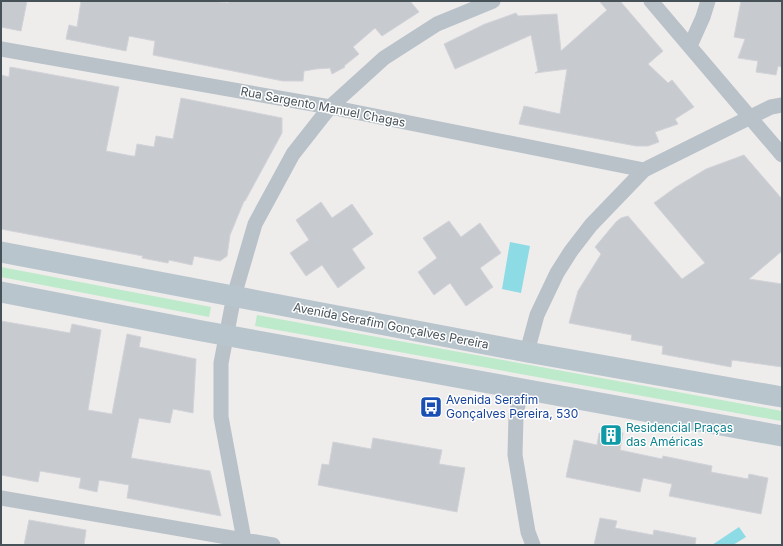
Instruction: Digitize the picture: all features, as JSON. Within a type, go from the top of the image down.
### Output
[{"type":"main road","name":"Avenida Serafim Gonçalves Pereira","points":[[1,252],[528,352],[782,397]]},
{"type":"main road","points":[[1,292],[226,335],[782,436]]},
{"type":"street","points":[[244,542],[221,417],[221,363],[234,296],[255,224],[293,154],[330,108],[384,58],[437,24],[492,1]]},
{"type":"street","points":[[651,1],[782,155]]},
{"type":"street","points":[[690,46],[703,17],[708,1]]},
{"type":"street","name":"Rua Sargento Manuel Chagas","points":[[1,49],[330,108],[644,170]]},
{"type":"street","points":[[528,352],[537,315],[556,273],[570,251],[590,225],[644,170],[771,107],[782,106]]},
{"type":"street","points":[[521,389],[516,416],[515,455],[528,532],[534,545]]},
{"type":"street","points":[[1,498],[244,542],[273,545]]},
{"type":"green space","points":[[1,267],[211,307],[209,317],[1,277]]},
{"type":"green space","points":[[257,315],[782,411],[781,421],[255,326]]},
{"type":"water","points":[[510,242],[530,246],[521,293],[502,289]]},
{"type":"water","points":[[739,527],[746,537],[733,545],[712,545]]},
{"type":"building","points":[[1,1],[27,1],[21,31],[1,27]]},
{"type":"building","points":[[81,1],[214,1],[228,3],[229,1],[410,1],[419,12],[382,36],[375,28],[353,47],[359,54],[344,66],[345,67],[332,74],[330,68],[316,69],[304,71],[303,81],[283,81],[153,55],[155,41],[129,36],[126,51],[66,39],[69,25],[77,27]]},
{"type":"building","points":[[599,1],[620,1],[663,51],[648,64],[668,83],[672,80],[694,107],[675,119],[678,124],[655,132],[659,142],[648,146],[636,146],[519,124],[524,106],[560,114],[567,69],[535,73],[538,71],[531,35],[455,69],[444,44],[485,24],[516,13],[518,16],[557,14],[561,51],[607,10]]},
{"type":"building","points":[[741,1],[782,1],[782,67],[778,66],[776,75],[756,72],[758,61],[738,58],[745,39],[734,37]]},
{"type":"building","points":[[10,67],[119,87],[106,151],[132,156],[135,156],[137,144],[154,147],[156,136],[173,139],[181,98],[282,118],[282,133],[244,201],[230,235],[227,256],[220,261],[194,256],[192,265],[169,260],[168,263],[142,258],[143,256],[1,229],[1,75],[9,77]]},
{"type":"building","points":[[744,155],[782,199],[782,251],[749,279],[782,284],[782,367],[732,360],[731,367],[662,354],[663,346],[631,340],[632,335],[569,323],[578,291],[601,254],[595,247],[621,218],[628,216],[682,279],[705,263],[654,203],[676,187],[706,169]]},
{"type":"building","points":[[321,202],[332,218],[352,204],[373,234],[352,249],[365,268],[338,288],[322,265],[306,276],[290,253],[309,240],[296,220]]},
{"type":"building","points":[[449,221],[461,237],[480,223],[501,253],[480,268],[493,287],[466,306],[450,283],[434,295],[418,272],[437,258],[423,238]]},
{"type":"building","points":[[1,321],[70,333],[72,324],[101,330],[88,410],[112,414],[127,334],[141,337],[139,347],[196,359],[193,413],[173,409],[170,423],[139,418],[131,458],[210,471],[221,516],[127,498],[129,485],[99,480],[97,492],[79,488],[81,478],[40,471],[38,482],[1,475]]},
{"type":"building","points":[[603,429],[623,433],[620,450],[662,459],[663,456],[712,466],[711,472],[748,479],[749,474],[768,478],[761,514],[669,496],[672,484],[643,478],[640,492],[566,477],[574,440],[597,445],[599,433],[603,434]]},
{"type":"building","points":[[373,438],[442,450],[439,464],[465,468],[457,512],[318,485],[322,464],[329,465],[333,442],[371,449]]},
{"type":"building","points":[[600,518],[617,521],[615,528],[653,535],[654,530],[696,538],[695,545],[594,545]]},
{"type":"building","points":[[29,520],[86,530],[84,545],[24,545]]},
{"type":"place","name":"Avenida Serafim Gonçalves Pereira, 530","points":[[431,407]]},
{"type":"place","name":"Residencial Praças das Américas","points":[[611,435]]}]
